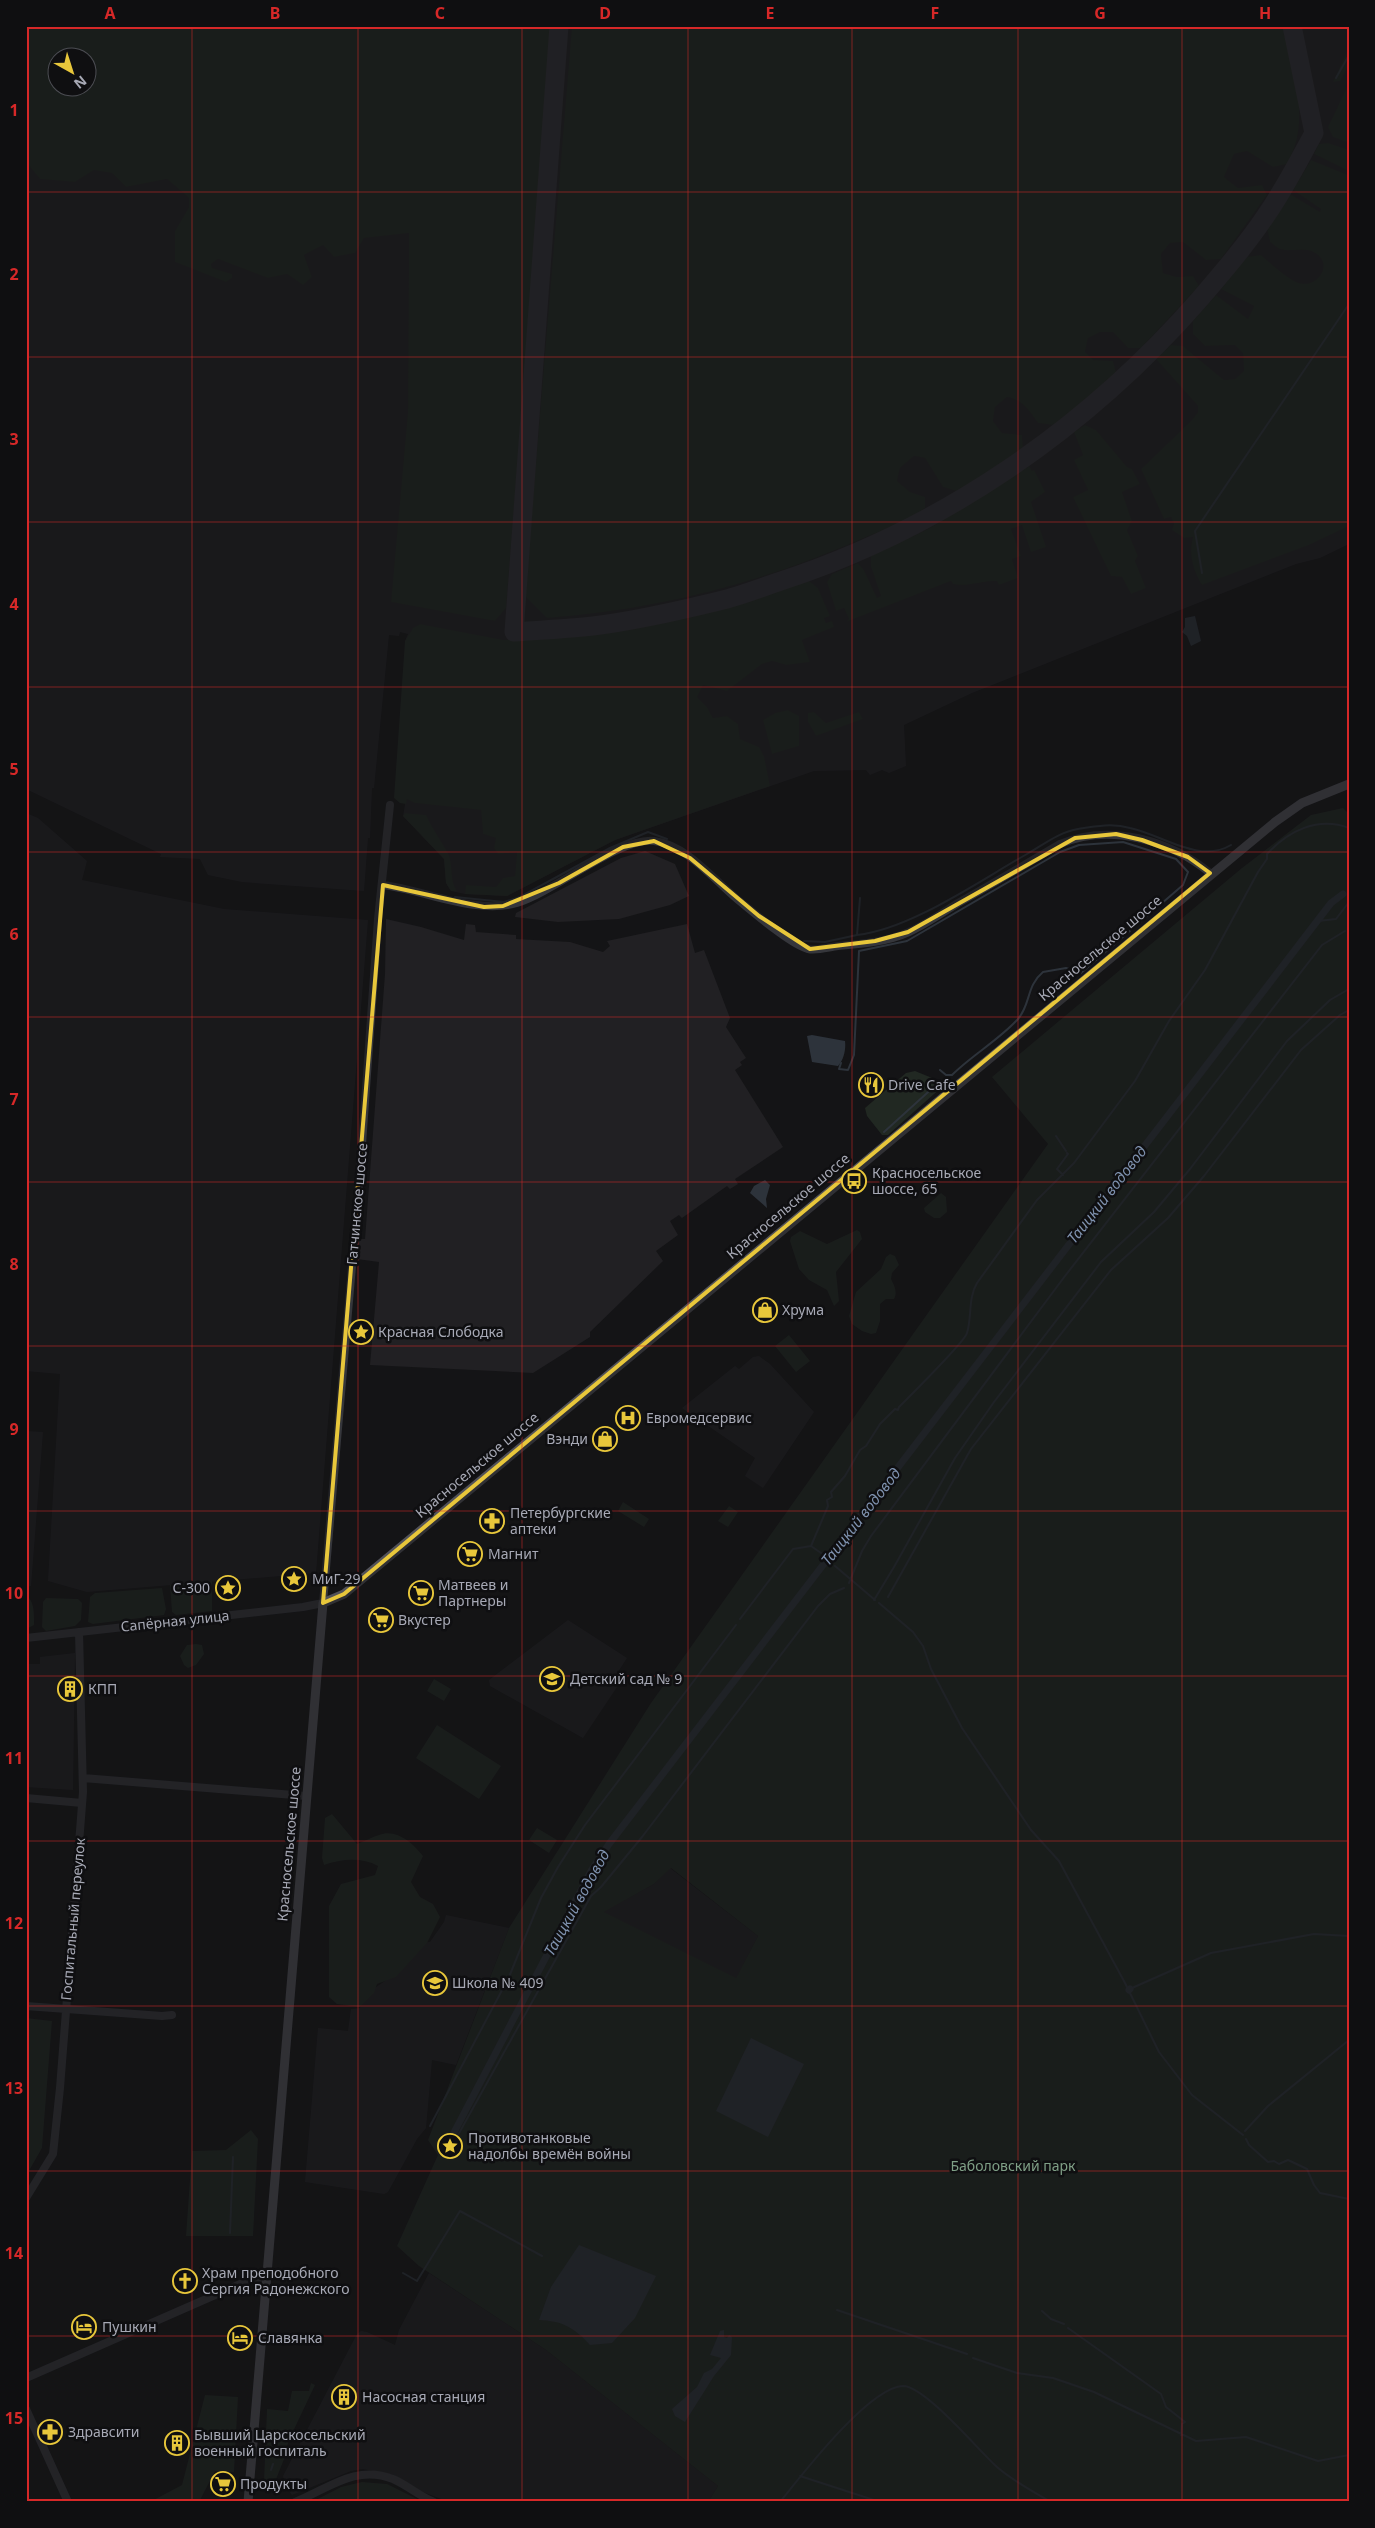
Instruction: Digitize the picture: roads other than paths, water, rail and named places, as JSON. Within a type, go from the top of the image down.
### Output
[{"type":"main road","name":"Красносельское шоссе","points":[[248,2502],[323,1603],[344,1594],[1210,874],[1288,812],[1319,794],[1349,784]]},
{"type":"street","name":"Гатчинское шоссе","points":[[323,1603],[390,805]]},
{"type":"street","points":[[383,886],[407,889],[484,907],[504,906],[518,903],[623,847],[640,842],[654,841],[672,846],[690,858],[759,916],[791,940],[810,949],[876,941],[908,932],[1060,844],[1075,838],[1099,834],[1116,834],[1142,840],[1188,857],[1210,874]]},
{"type":"street","name":"Сапёрная улица","points":[[26,1638],[323,1603]]},
{"type":"street","name":"Госпитальный переулок","points":[[26,2198],[53,2154],[82,1803],[79,1632]]},
{"type":"street","points":[[83,1778],[306,1796]]},
{"type":"street","points":[[26,1798],[82,1803]]},
{"type":"street","points":[[26,2006],[162,2016],[172,2015]]},
{"type":"street","points":[[26,2378],[254,2278],[266,2277]]},
{"type":"street","points":[[26,2409],[68,2502]]},
{"type":"street","points":[[294,2502],[338,2480],[358,2474],[368,2474],[393,2480],[434,2502]]},
{"type":"waterway","points":[[1336,78],[1349,55]]},
{"type":"waterway","points":[[1202,573],[1195,531],[1349,304]]},
{"type":"waterway","points":[[811,1546],[828,1506],[827,1500],[832,1497],[831,1492],[845,1476],[860,1450],[866,1446],[880,1424],[895,1409],[898,1410],[964,1338],[967,1333],[972,1295],[977,1283],[1037,1200],[1074,1163],[1135,1081],[1169,1021],[1205,970],[1258,872],[1267,859],[1267,854],[1284,839],[1304,828],[1326,824],[1349,828]]},
{"type":"waterway","points":[[857,935],[900,924],[922,914],[1051,839],[1078,829],[1111,825],[1124,826],[1194,850],[1219,850],[1231,845]]},
{"type":"waterway","points":[[455,897],[504,902],[520,897],[610,848],[648,832],[667,839]]},
{"type":"waterway","points":[[841,1063],[839,1069],[848,1070],[854,1055],[859,951],[907,941],[1060,852],[1079,845],[1123,842],[1176,859],[1188,872],[1183,885],[1081,973],[1066,968],[1043,972],[1034,983],[1022,1013],[1011,1027],[952,1075],[946,1075],[940,1070]]},
{"type":"waterway","name":"Таицкий водовод","points":[[449,2142],[591,1871],[609,1844],[1331,903],[1343,894]]},
{"type":"waterway","points":[[804,941],[825,942],[857,935],[860,898]]},
{"type":"waterway","name":"Таицкий водовод","points":[[1318,921],[1336,919],[1349,902]]},
{"type":"waterway","points":[[849,1583],[862,1551],[871,1536],[1065,1276],[1322,945],[1345,931]]},
{"type":"waterway","points":[[874,1600],[955,1458],[994,1402],[1101,1262],[1154,1212],[1190,1169],[1287,1041],[1330,1000],[1349,989]]},
{"type":"waterway","points":[[888,1597],[971,1449],[1111,1270],[1168,1218],[1204,1176],[1301,1050],[1340,1015],[1349,1010]]},
{"type":"waterway","points":[[884,1132],[937,1084]]},
{"type":"waterway","points":[[1056,1136],[1066,1151]]},
{"type":"waterway","points":[[1063,1175],[1057,1169],[1067,1153]]},
{"type":"waterway","points":[[740,1619],[793,1549],[811,1546],[821,1553]]},
{"type":"waterway","points":[[835,1566],[875,1600]]},
{"type":"waterway","points":[[453,2144],[591,1896],[601,1887],[642,1837],[818,1606],[830,1594],[844,1588]]},
{"type":"waterway","points":[[879,1603],[913,1632],[923,1646],[931,1669],[962,1728],[1031,1830],[1059,1861],[1125,1983],[1159,2052],[1192,2095],[1243,2135]]},
{"type":"waterway","points":[[430,2126],[509,1977],[541,1898],[558,1867],[585,1825],[736,1625]]},
{"type":"waterway","points":[[1132,1988],[1211,1953],[1314,1934],[1349,1936]]},
{"type":"waterway","points":[[1245,2131],[1268,2106],[1349,2040]]},
{"type":"waterway","points":[[1246,2139],[1249,2145],[1268,2162],[1274,2161],[1279,2164],[1288,2160],[1307,2169],[1320,2193],[1349,2199]]},
{"type":"waterway","points":[[230,2233],[233,2157]]},
{"type":"waterway","points":[[403,2273],[417,2281],[460,2211],[542,2256]]},
{"type":"waterway","points":[[837,2310],[967,2354]]},
{"type":"waterway","points":[[1042,2311],[1051,2319],[1064,2324]]},
{"type":"waterway","points":[[1068,2328],[1161,2394],[1166,2407],[1185,2422],[1182,2424],[1181,2435]]},
{"type":"waterway","points":[[973,2358],[1017,2373],[1053,2378],[1094,2392],[1196,2441],[1246,2437],[1318,2461],[1349,2455]]},
{"type":"waterway","points":[[780,2502],[819,2454],[855,2416],[872,2401],[889,2390],[903,2386],[913,2389],[938,2407],[1003,2472],[1051,2502]]},
{"type":"waterway","name":"Таицкий водовод","points":[[271,2470],[273,2464]]},
{"type":"waterway","points":[[800,2476],[880,2502]]},
{"type":"place","name":"Drive Cafe","points":[[871,1085]]},
{"type":"place","name":"Красносельское шоссе, 65","points":[[854,1181]]},
{"type":"place","name":"Хрума","points":[[765,1310]]},
{"type":"place","name":"Красная Слободка","points":[[361,1332]]},
{"type":"place","name":"Евромедсервис","points":[[628,1418]]},
{"type":"place","name":"Вэнди","points":[[605,1439]]},
{"type":"place","name":"Петербургские аптеки","points":[[492,1521]]},
{"type":"place","name":"Магнит","points":[[470,1554]]},
{"type":"place","name":"МиГ-29","points":[[294,1579]]},
{"type":"place","name":"С-300","points":[[228,1588]]},
{"type":"place","name":"Матвеев и Партнеры","points":[[421,1593]]},
{"type":"place","name":"Вкустер","points":[[381,1620]]},
{"type":"place","name":"Детский сад № 9","points":[[552,1679]]},
{"type":"place","name":"КПП","points":[[70,1689]]},
{"type":"place","name":"Школа № 409","points":[[435,1983]]},
{"type":"place","name":"Противотанковые надолбы времён войны","points":[[450,2146]]},
{"type":"place","name":"Храм преподобного Сергия Радонежского","points":[[185,2281]]},
{"type":"place","name":"Пушкин","points":[[84,2327]]},
{"type":"place","name":"Славянка","points":[[240,2338]]},
{"type":"place","name":"Насосная станция","points":[[344,2397]]},
{"type":"place","name":"Здравсити","points":[[50,2432]]},
{"type":"place","name":"Бывший Царскосельский военный госпиталь","points":[[177,2443]]},
{"type":"place","name":"Продукты","points":[[223,2484]]},
{"type":"park label","name":"Баболовский парк","points":[[1013,2166]]}]
